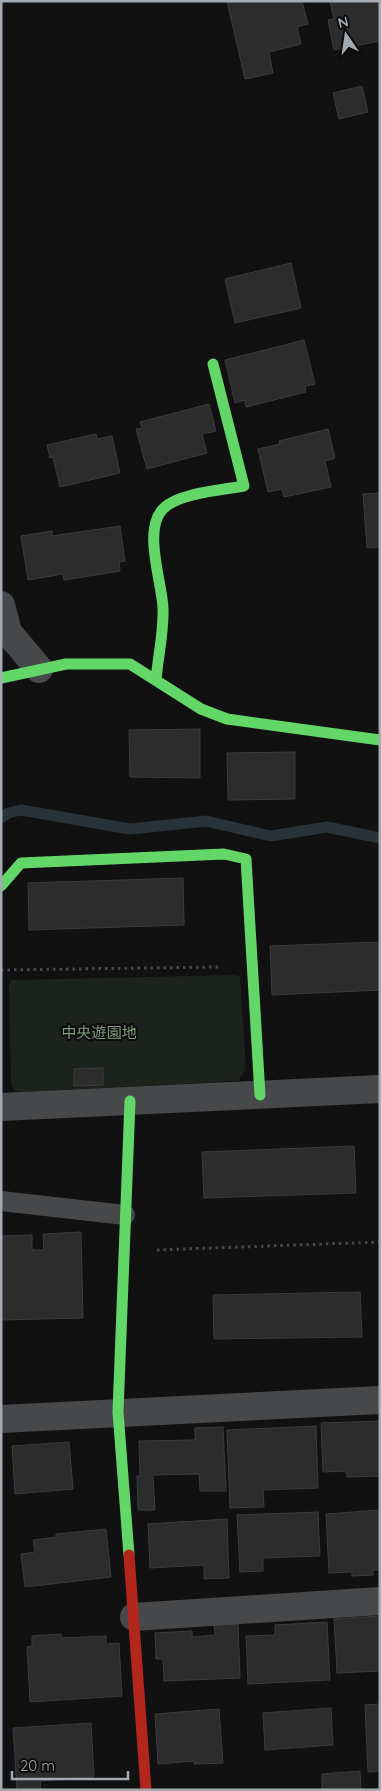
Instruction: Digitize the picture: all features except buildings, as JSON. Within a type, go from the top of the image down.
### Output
[{"type":"street","points":[[156,680],[163,608],[154,532],[156,517],[165,506],[178,500],[244,486],[213,364]]},
{"type":"street","points":[[1,605],[8,632],[39,669]]},
{"type":"street","points":[[1,678],[66,664],[130,664],[201,709],[227,718],[354,738],[380,740]]},
{"type":"street","points":[[1,886],[21,863],[224,854],[246,859],[260,1095]]},
{"type":"street","points":[[1,1107],[380,1089]]},
{"type":"street","points":[[130,1101],[118,1412],[146,1790]]},
{"type":"street","points":[[1,1418],[380,1400]]},
{"type":"street","points":[[134,1616],[380,1601]]},
{"type":"lane","points":[[1,1201],[125,1215]]},
{"type":"path","points":[[1,970],[253,967]]},
{"type":"path","points":[[124,1251],[380,1242]]},
{"type":"green space","name":"中央遊園地","points":[[240,976],[246,1069],[238,1081],[21,1092],[14,1090],[11,1084],[9,984],[12,980]]},
{"type":"waterway","points":[[1,818],[8,813],[21,810],[130,829],[206,821],[271,836],[327,827],[380,838]]},
{"type":"traffic: fast","points":[[156,680],[163,617],[154,542],[154,528],[158,517],[164,508],[180,499],[202,493],[244,486],[213,364]]},
{"type":"traffic: fast","points":[[1,678],[66,664],[130,664],[201,709],[227,719],[380,740]]},
{"type":"traffic: fast","points":[[1,886],[21,863],[224,854],[246,859],[260,1095]]},
{"type":"traffic: fast","points":[[129,1555],[118,1412],[130,1101]]},
{"type":"traffic: jam","points":[[129,1555],[146,1790]]}]
